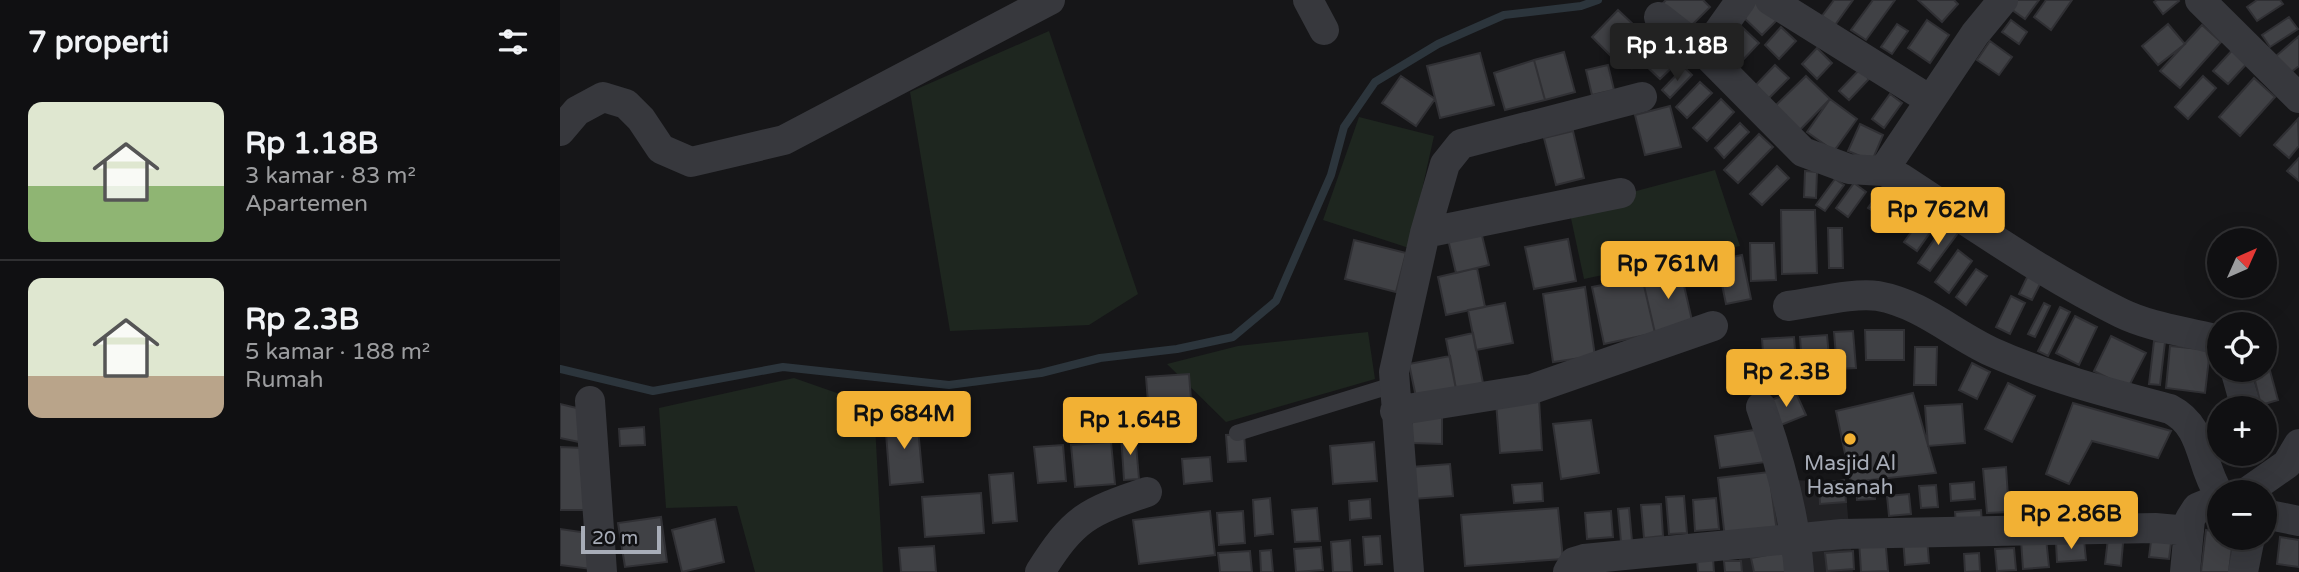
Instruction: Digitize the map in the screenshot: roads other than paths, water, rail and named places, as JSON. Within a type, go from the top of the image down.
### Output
[{"type":"street","points":[[560,131],[577,111],[603,97],[626,104],[641,119],[661,149],[691,162],[784,140],[1048,0]]},
{"type":"street","points":[[1308,0],[1324,30]]},
{"type":"street","points":[[1704,52],[1741,0]]},
{"type":"street","points":[[1770,0],[1930,100]]},
{"type":"street","points":[[2200,0],[2299,98]]},
{"type":"street","points":[[1883,171],[1992,4]]},
{"type":"street","points":[[1659,17],[1704,52],[1802,152],[1849,169],[1883,171],[1901,178],[2027,260],[2122,313],[2153,325],[2207,337]]},
{"type":"street","points":[[1409,572],[1394,398],[1425,233],[1444,164],[1461,144],[1642,97]]},
{"type":"street","points":[[1425,233],[1621,193]]},
{"type":"street","points":[[1788,306],[1874,296],[1896,300],[1918,308],[1980,346],[2028,368],[2170,409],[2186,417],[2195,431],[2210,480]]},
{"type":"street","points":[[1394,398],[1532,389],[1713,326]]},
{"type":"street","points":[[590,401],[601,572]]},
{"type":"street","points":[[1760,407],[1780,461],[1796,538],[1798,572]]},
{"type":"street","points":[[2277,464],[2287,464],[2298,448]]},
{"type":"street","points":[[1040,572],[1063,535],[1081,520],[1113,503],[1147,492]]},
{"type":"street","points":[[2185,572],[2190,519],[2197,508],[2207,503]]},
{"type":"street","points":[[2277,517],[2299,521]]},
{"type":"street","points":[[1568,572],[1574,562],[1584,559],[1842,534],[2155,528],[2189,531]]},
{"type":"street","points":[[2243,572],[2247,550]]},
{"type":"lane","points":[[1237,433],[1394,398]]},
{"type":"waterway","points":[[560,369],[653,391],[783,367],[949,385],[1041,373],[1100,358],[1177,349],[1233,337],[1276,301],[1331,175],[1344,127],[1375,82],[1438,44],[1504,15],[1581,6],[1598,0]]},
{"type":"place","name":"Masjid Al Hasanah","points":[[1850,439]]}]
